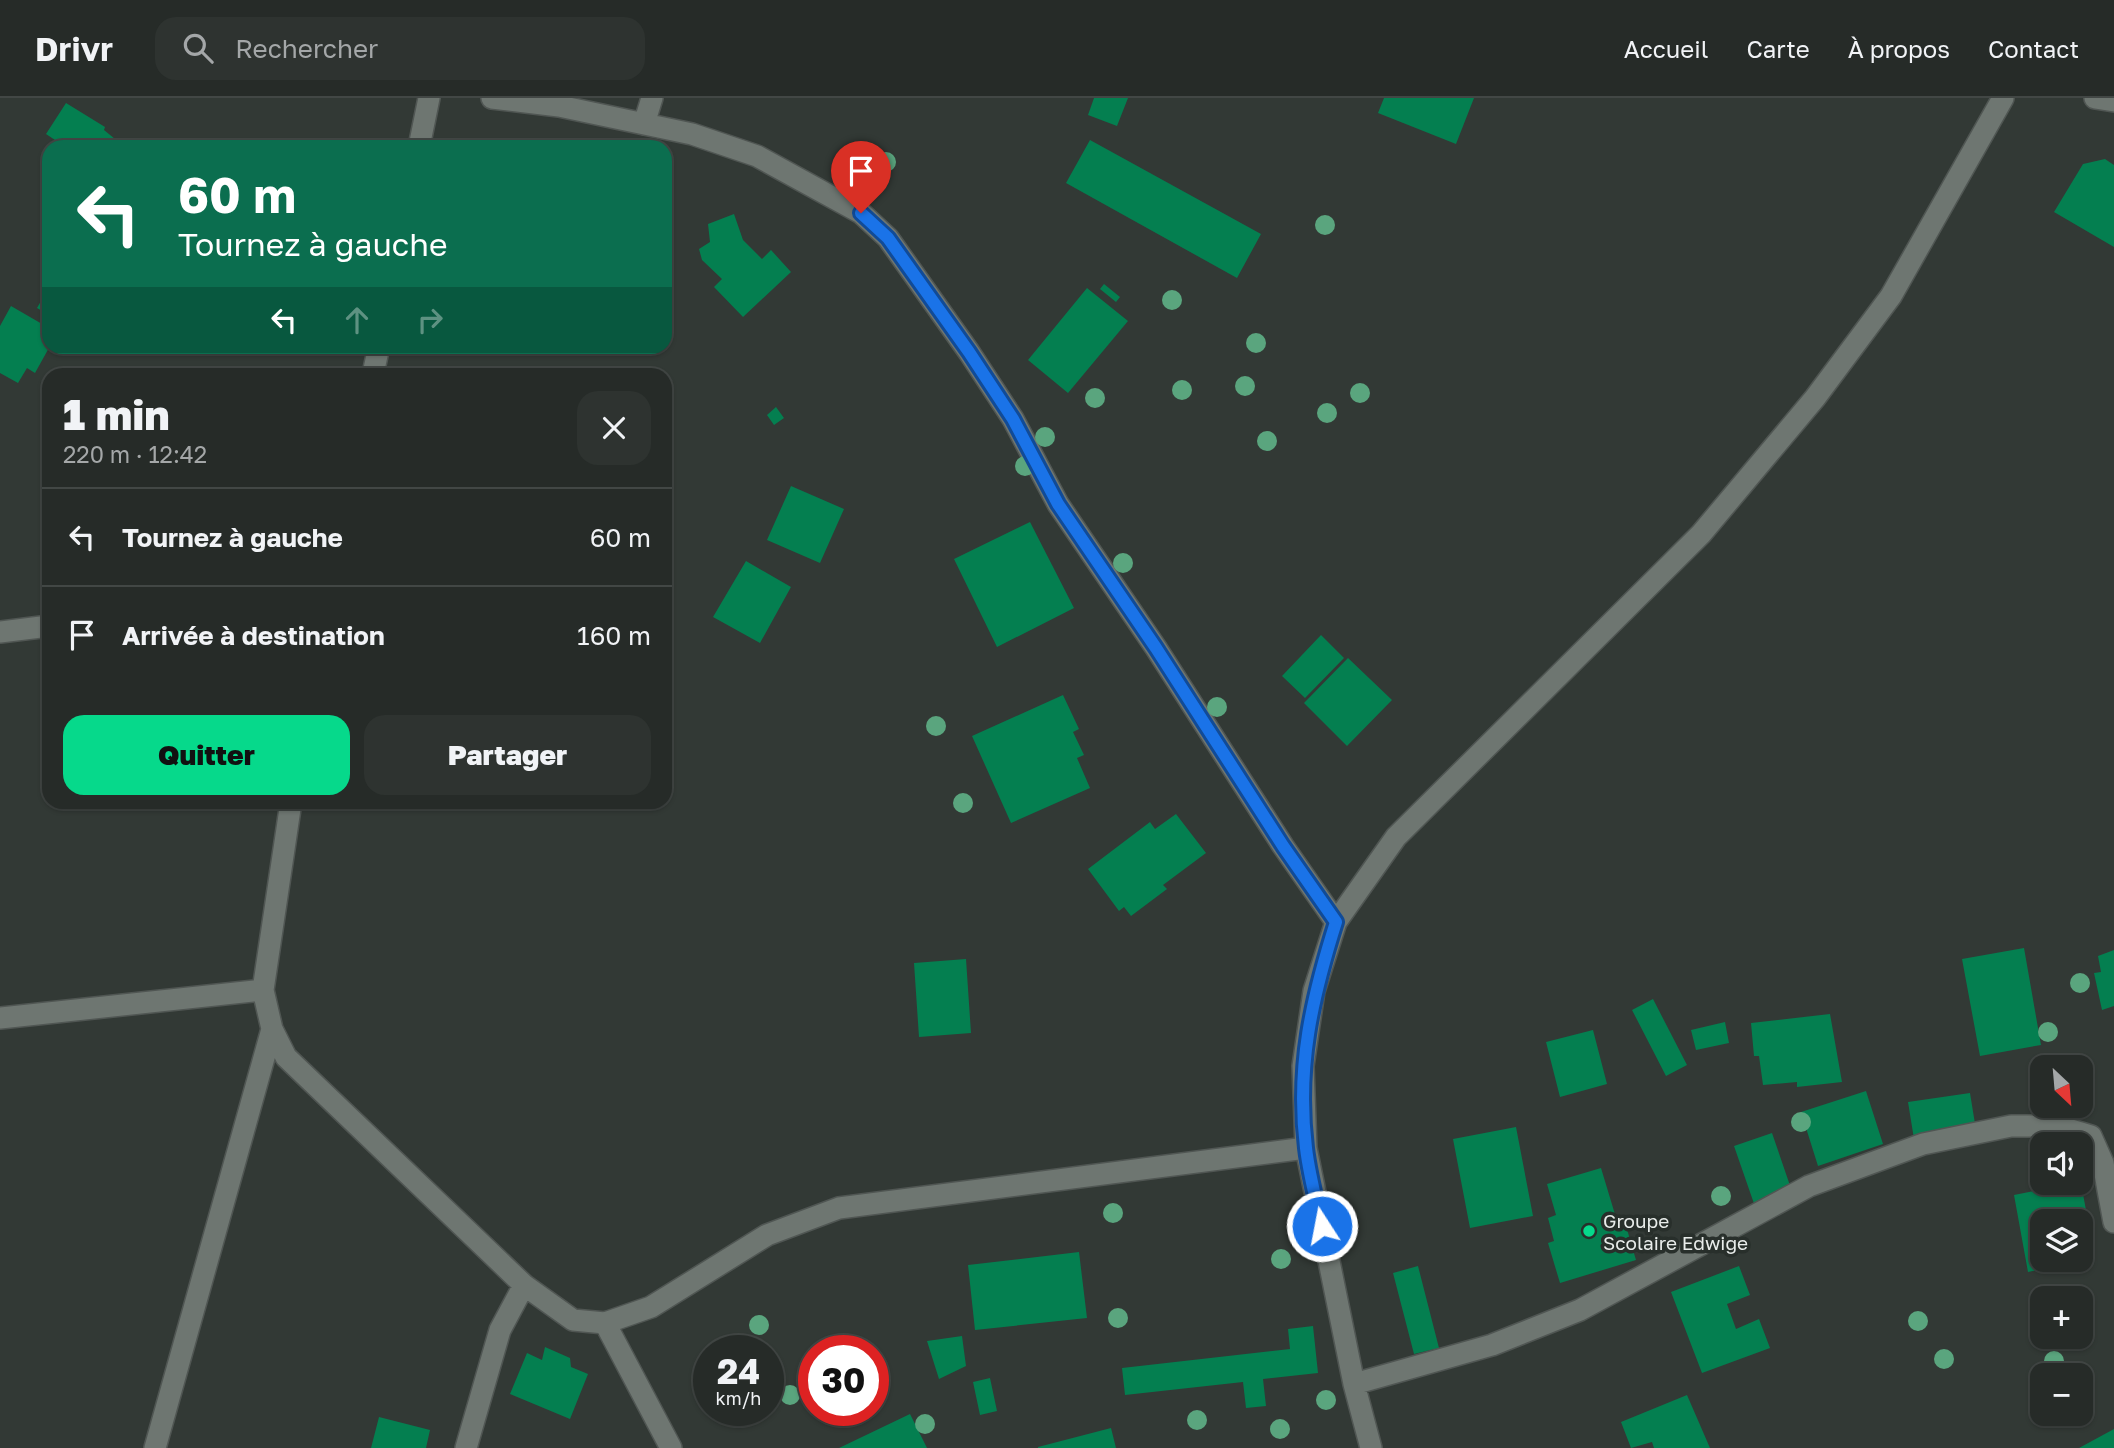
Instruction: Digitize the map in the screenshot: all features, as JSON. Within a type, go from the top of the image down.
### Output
[{"type":"street","points":[[420,140],[429,98]]},
{"type":"street","points":[[492,98],[559,106],[692,134],[757,156],[861,213],[888,238],[923,283],[1013,419],[1058,504],[1336,922]]},
{"type":"street","points":[[644,124],[652,98]]},
{"type":"street","points":[[1371,1448],[1354,1384],[1306,1147],[1303,1066],[1314,991],[1336,922],[1396,837],[1701,534],[1815,398],[1891,296],[2003,98]]},
{"type":"street","points":[[2095,98],[2114,101]]},
{"type":"street","points":[[0,632],[42,627]]},
{"type":"street","points":[[290,809],[263,990],[272,1029],[286,1056],[524,1285],[573,1320],[605,1323],[651,1307],[767,1235],[839,1208],[1204,1163],[1306,1147]]},
{"type":"street","points":[[0,1018],[263,990]]},
{"type":"street","points":[[155,1448],[272,1029]]},
{"type":"street","points":[[1354,1384],[1492,1345],[1580,1310],[1809,1186],[1923,1144],[2011,1126],[2058,1126],[2091,1136],[2103,1163],[2114,1222]]},
{"type":"street","points":[[466,1448],[499,1330],[524,1285]]},
{"type":"street","points":[[605,1323],[671,1448]]},
{"type":"building","points":[[1094,98],[1128,98],[1117,126],[1088,115]]},
{"type":"building","points":[[1384,98],[1474,98],[1456,144],[1378,113]]},
{"type":"building","points":[[66,103],[105,127],[104,130],[116,140],[55,140],[46,134]]},
{"type":"building","points":[[1090,140],[1261,234],[1237,278],[1066,183]]},
{"type":"building","points":[[2105,159],[2114,165],[2114,247],[2054,212],[2083,164]]},
{"type":"building","points":[[734,214],[743,240],[762,259],[771,250],[791,272],[743,317],[714,287],[722,279],[702,260],[699,249],[710,242],[708,224]]},
{"type":"building","points":[[1104,284],[1120,297],[1116,302],[1100,289]]},
{"type":"building","points":[[1087,288],[1128,321],[1068,393],[1028,360]]},
{"type":"building","points":[[11,306],[42,324],[42,354],[46,354],[35,373],[27,368],[18,383],[0,373],[0,326]]},
{"type":"building","points":[[776,407],[784,418],[774,425],[767,415]]},
{"type":"building","points":[[791,486],[844,509],[820,563],[767,540]]},
{"type":"building","points":[[1030,522],[1074,608],[997,647],[954,559]]},
{"type":"building","points":[[746,561],[791,587],[760,643],[713,617]]},
{"type":"building","points":[[1321,635],[1344,658],[1305,698],[1282,676]]},
{"type":"building","points":[[1348,658],[1392,700],[1347,746],[1304,703]]},
{"type":"building","points":[[1063,695],[1079,729],[1073,732],[1084,755],[1077,758],[1090,788],[1011,823],[972,736]]},
{"type":"building","points":[[1176,814],[1206,853],[1163,885],[1167,889],[1131,916],[1124,907],[1119,911],[1088,869],[1150,822],[1155,829]]},
{"type":"building","points":[[2024,948],[2041,1045],[1980,1056],[1962,959]]},
{"type":"building","points":[[2114,950],[2114,1006],[2102,1010],[2094,973],[2101,972],[2098,956]]},
{"type":"building","points":[[966,959],[971,1033],[919,1037],[914,963]]},
{"type":"building","points":[[1653,999],[1687,1065],[1666,1076],[1632,1010]]},
{"type":"building","points":[[1830,1014],[1842,1082],[1797,1087],[1797,1082],[1763,1085],[1759,1056],[1754,1056],[1751,1023]]},
{"type":"building","points":[[1725,1022],[1729,1043],[1696,1050],[1691,1030]]},
{"type":"building","points":[[1593,1030],[1607,1084],[1560,1097],[1546,1042]]},
{"type":"building","points":[[1866,1091],[1883,1144],[1818,1166],[1801,1112]]},
{"type":"building","points":[[1970,1093],[1976,1130],[1914,1139],[1908,1102]]},
{"type":"building","points":[[1516,1127],[1533,1216],[1470,1228],[1453,1139]]},
{"type":"building","points":[[1772,1133],[1797,1206],[1759,1218],[1734,1146]]},
{"type":"building","name":"Groupe Scolaire Edwige","points":[[1601,1168],[1617,1221],[1624,1219],[1636,1260],[1560,1283],[1548,1243],[1554,1241],[1548,1218],[1556,1215],[1547,1184]]},
{"type":"building","points":[[2030,1192],[2030,1195],[2083,1195],[2086,1209],[2030,1209],[2030,1272],[2028,1272],[2014,1195]]},
{"type":"building","points":[[1079,1252],[1087,1318],[975,1330],[968,1265]]},
{"type":"building","points":[[1418,1266],[1439,1348],[1414,1354],[1393,1273]]},
{"type":"building","points":[[1739,1266],[1750,1295],[1727,1304],[1736,1329],[1759,1319],[1770,1348],[1702,1373],[1671,1292]]},
{"type":"building","points":[[1313,1326],[1318,1373],[1263,1379],[1266,1406],[1246,1408],[1243,1382],[1125,1395],[1122,1368],[1290,1349],[1288,1329]]},
{"type":"building","points":[[962,1336],[966,1366],[939,1379],[927,1341]]},
{"type":"building","points":[[545,1347],[570,1358],[571,1367],[588,1374],[570,1419],[510,1394],[527,1353],[542,1360]]},
{"type":"building","points":[[990,1378],[997,1411],[980,1415],[973,1382]]},
{"type":"building","points":[[1687,1395],[1710,1448],[1654,1448],[1652,1442],[1631,1448],[1621,1422]]},
{"type":"building","points":[[910,1414],[927,1448],[839,1448],[889,1426]]},
{"type":"building","points":[[379,1417],[430,1430],[426,1448],[371,1448]]},
{"type":"building","points":[[1111,1428],[1116,1448],[1038,1448],[1038,1447]]},
{"type":"building","points":[[2114,1429],[2114,1448],[2079,1448]]},
{"type":"place","name":"Groupe Scolaire Edwige","points":[[1589,1231]]},
{"type":"route","points":[[861,213],[888,238],[923,283],[1013,419],[1058,504],[1336,922],[1314,991],[1303,1066],[1306,1147],[1322,1226]]}]
